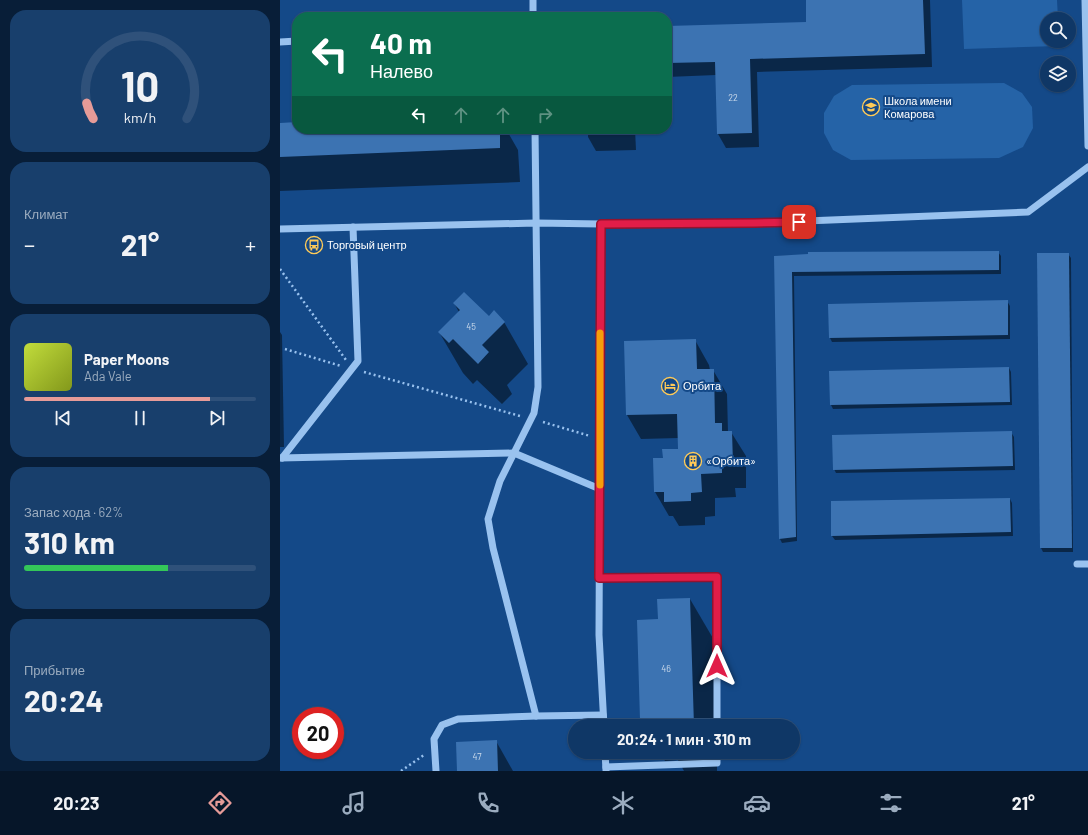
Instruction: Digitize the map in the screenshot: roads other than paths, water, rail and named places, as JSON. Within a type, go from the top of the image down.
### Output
[{"type":"street","points":[[533,0],[533,12]]},
{"type":"street","points":[[1085,0],[1088,146]]},
{"type":"street","points":[[280,42],[292,41]]},
{"type":"street","points":[[535,134],[538,387],[534,413],[500,481],[488,519],[493,548],[536,716]]},
{"type":"street","points":[[280,229],[536,223],[754,223],[1028,212],[1088,167]]},
{"type":"street","points":[[601,224],[599,636],[603,719]]},
{"type":"street","points":[[281,458],[358,361],[353,227]]},
{"type":"street","points":[[281,458],[514,453],[600,489]]},
{"type":"street","points":[[1077,564],[1088,564]]},
{"type":"street","points":[[599,578],[717,577],[717,719]]},
{"type":"street","points":[[436,771],[434,739],[442,725],[452,721],[458,719],[603,715]]},
{"type":"street","points":[[605,759],[606,769],[717,763],[717,759]]},
{"type":"place","name":"Школа имени Комарова","points":[[871,107]]},
{"type":"place","name":"Торговый центр","points":[[314,245]]},
{"type":"place","name":"Орбита","points":[[670,386]]},
{"type":"place","name":"«Орбита»","points":[[693,461]]}]
